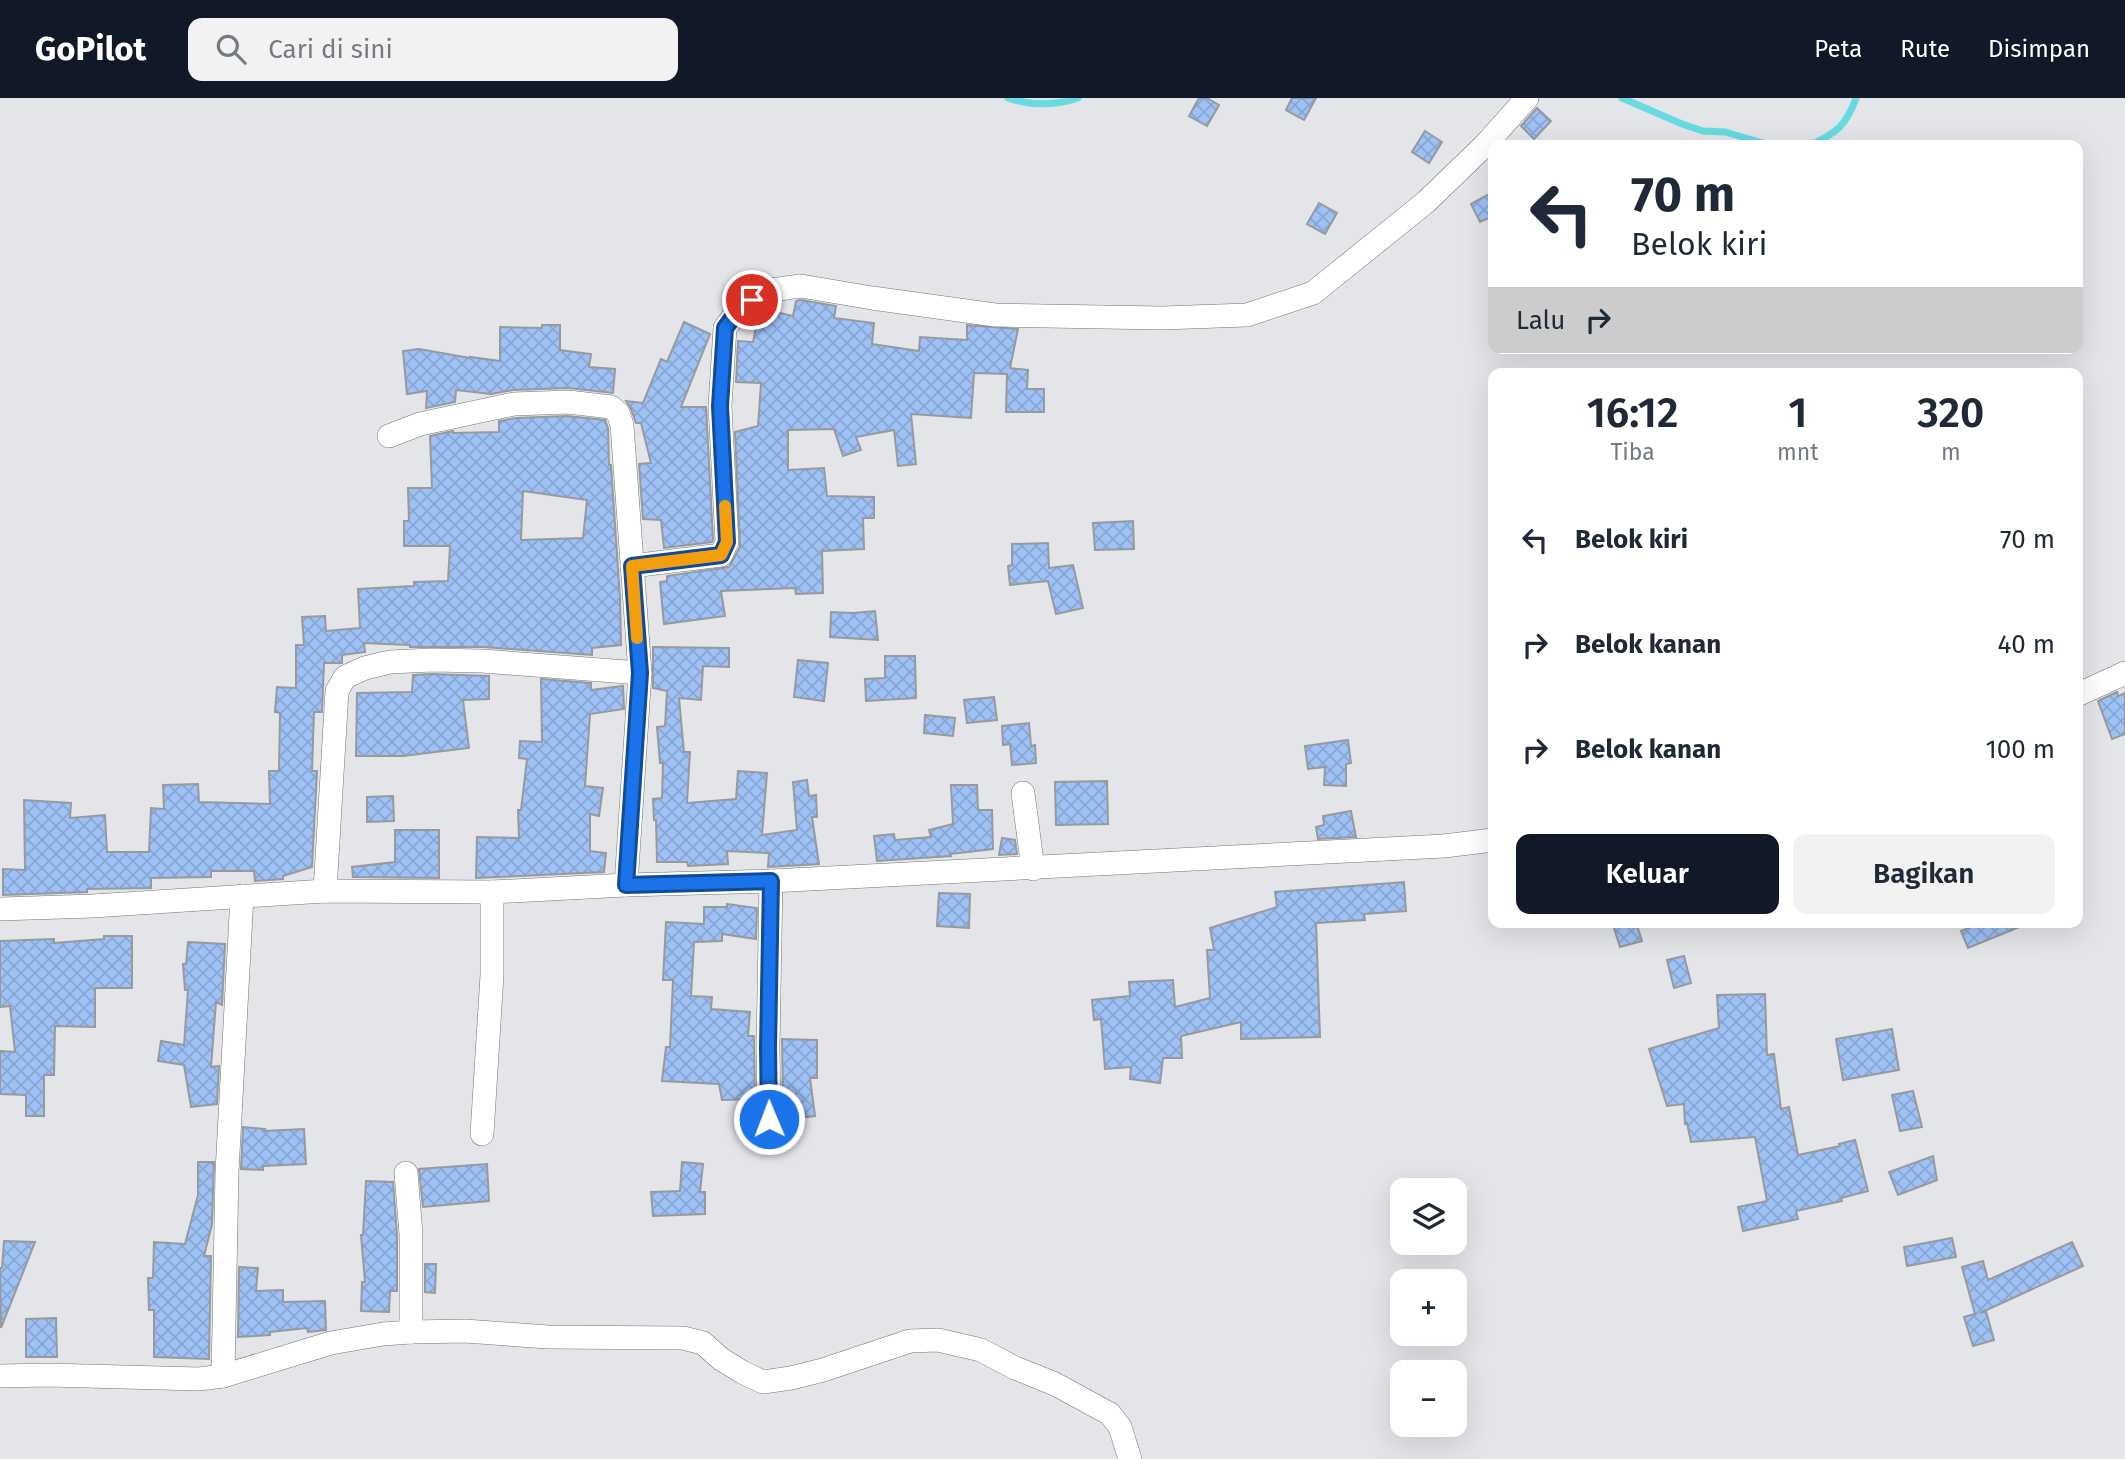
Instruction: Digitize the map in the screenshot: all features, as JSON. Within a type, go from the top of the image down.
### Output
[{"type":"street","points":[[1490,140],[1527,98]]},
{"type":"street","points":[[632,566],[721,555],[725,550],[727,542],[720,406],[725,328],[740,308],[764,291],[801,286],[995,315],[1162,317],[1247,314],[1313,293],[1426,202],[1488,142]]},
{"type":"street","points":[[388,436],[420,424],[514,404],[568,402],[611,407],[618,413],[622,425],[640,673],[626,885]]},
{"type":"street","points":[[325,891],[337,691],[345,677],[365,668],[390,662],[432,660],[482,661],[640,673]]},
{"type":"street","points":[[2083,692],[2125,673]]},
{"type":"street","points":[[1023,793],[1033,869]]},
{"type":"street","points":[[0,909],[93,906],[325,891],[492,892],[1033,869],[1431,847],[1488,841]]},
{"type":"street","points":[[769,1119],[771,881]]},
{"type":"street","points":[[482,1134],[492,975],[492,892]]},
{"type":"street","points":[[223,1376],[227,1172],[242,896]]},
{"type":"street","points":[[406,1173],[411,1234],[411,1332]]},
{"type":"street","points":[[0,1376],[199,1379],[223,1376],[331,1343],[383,1334],[465,1331],[548,1337],[683,1338],[703,1343],[742,1373],[763,1382],[823,1370],[910,1341],[938,1340],[981,1350],[1055,1384],[1111,1414],[1120,1427],[1130,1459]]},
{"type":"building","points":[[1199,98],[1207,98],[1219,105],[1207,126],[1189,116]]},
{"type":"building","points":[[1292,98],[1316,98],[1304,120],[1286,110]]},
{"type":"building","points":[[1537,108],[1551,121],[1534,139],[1521,126]]},
{"type":"building","points":[[1425,131],[1442,142],[1429,163],[1412,152]]},
{"type":"building","points":[[1488,195],[1488,218],[1480,222],[1471,204]]},
{"type":"building","points":[[1319,203],[1337,213],[1325,234],[1307,224]]},
{"type":"building","points":[[796,301],[836,306],[834,318],[874,323],[872,344],[919,351],[920,337],[967,340],[967,325],[1018,329],[1010,368],[1028,370],[1027,389],[1044,389],[1044,412],[1006,412],[1007,374],[974,373],[971,418],[911,414],[916,464],[898,466],[894,430],[856,437],[861,450],[843,456],[834,429],[788,430],[788,470],[824,468],[827,496],[874,497],[874,518],[863,518],[864,549],[822,551],[823,593],[796,594],[795,588],[721,591],[725,616],[664,624],[660,582],[667,581],[667,576],[729,567],[740,547],[735,432],[758,426],[761,383],[736,382],[738,341],[753,342],[759,312],[762,309],[793,316]]},
{"type":"building","points":[[684,322],[710,334],[681,407],[706,407],[713,539],[712,542],[664,548],[661,520],[643,519],[639,464],[651,463],[641,423],[636,423],[626,401],[643,403],[661,359],[667,362]]},
{"type":"building","points":[[542,325],[560,325],[560,350],[591,354],[589,367],[615,369],[613,393],[568,388],[513,390],[491,394],[456,390],[455,402],[426,408],[427,391],[407,394],[403,351],[419,349],[500,361],[500,327],[542,328]]},
{"type":"building","points":[[567,416],[605,420],[611,465],[621,645],[592,648],[592,655],[483,647],[410,647],[364,643],[365,652],[342,655],[342,663],[324,663],[322,712],[314,712],[312,771],[317,771],[312,867],[283,876],[283,879],[255,881],[254,871],[211,871],[211,877],[151,878],[151,888],[3,895],[3,869],[25,870],[24,800],[71,803],[70,818],[105,815],[107,852],[149,852],[151,808],[164,809],[163,785],[198,784],[199,802],[270,804],[269,771],[279,771],[280,713],[275,712],[277,687],[296,688],[296,645],[304,645],[302,617],[325,616],[326,631],[360,628],[358,589],[448,581],[450,546],[404,546],[404,521],[409,521],[408,488],[432,488],[430,436],[453,431],[499,432],[499,421]],"holes":[[[523,491],[587,500],[583,538],[521,540]]]},
{"type":"building","points":[[1133,521],[1134,549],[1095,550],[1093,523]]},
{"type":"building","points":[[1048,543],[1049,568],[1073,565],[1083,608],[1056,614],[1048,581],[1010,585],[1008,566],[1012,565],[1012,544]]},
{"type":"building","points":[[875,611],[878,640],[830,637],[831,612]]},
{"type":"building","points":[[653,647],[729,648],[729,667],[703,666],[701,700],[679,698],[684,752],[690,752],[687,803],[736,799],[738,771],[767,773],[762,835],[797,830],[793,782],[807,780],[809,796],[816,795],[817,817],[812,817],[819,864],[768,867],[769,853],[727,851],[728,864],[688,866],[687,862],[657,862],[653,799],[662,798],[663,763],[660,763],[657,727],[665,726],[667,691],[653,688]]},
{"type":"building","points":[[885,656],[915,656],[916,698],[866,701],[865,679],[885,678]]},
{"type":"building","points":[[798,660],[828,663],[824,701],[794,697]]},
{"type":"building","points":[[413,675],[489,676],[489,699],[463,700],[469,748],[403,756],[356,756],[357,693],[412,692]]},
{"type":"building","points":[[541,679],[591,683],[591,690],[623,686],[624,709],[590,714],[585,786],[603,788],[599,816],[590,814],[590,851],[606,853],[604,872],[476,878],[477,837],[519,838],[518,810],[521,810],[527,759],[519,758],[520,741],[542,742]]},
{"type":"building","points":[[2117,692],[2118,696],[2125,693],[2125,734],[2112,739],[2098,701]]},
{"type":"building","points":[[994,697],[997,720],[967,723],[964,700]]},
{"type":"building","points":[[925,715],[955,718],[953,736],[924,733]]},
{"type":"building","points":[[1029,723],[1031,746],[1035,745],[1036,763],[1012,765],[1010,744],[1003,745],[1002,726]]},
{"type":"building","points":[[1348,740],[1351,763],[1346,764],[1346,786],[1324,785],[1325,767],[1308,769],[1305,746]]},
{"type":"building","points":[[1107,781],[1108,824],[1056,825],[1055,782]]},
{"type":"building","points":[[951,785],[977,785],[978,810],[992,810],[993,849],[950,854],[951,856],[877,861],[874,836],[894,834],[895,840],[931,837],[929,830],[953,824]]},
{"type":"building","points":[[393,796],[394,821],[367,822],[367,797]]},
{"type":"building","points":[[1351,811],[1356,837],[1318,839],[1316,827],[1324,825],[1323,816]]},
{"type":"building","points":[[395,830],[439,830],[439,878],[353,877],[352,867],[395,862]]},
{"type":"building","points":[[1002,838],[1015,840],[1017,854],[999,855]]},
{"type":"building","points":[[1404,882],[1406,911],[1364,914],[1365,920],[1316,923],[1320,1037],[1241,1039],[1241,1022],[1181,1036],[1182,1058],[1163,1058],[1160,1083],[1130,1079],[1131,1067],[1105,1069],[1101,1019],[1094,1020],[1092,1000],[1130,996],[1129,982],[1173,980],[1175,1007],[1210,998],[1207,950],[1214,950],[1210,928],[1277,907],[1275,892]]},
{"type":"building","points":[[939,893],[970,894],[969,928],[937,926]]},
{"type":"building","points":[[727,904],[757,908],[756,939],[722,934],[722,941],[694,942],[691,996],[712,997],[711,1009],[750,1012],[748,1036],[754,1036],[755,1099],[722,1100],[719,1084],[662,1081],[666,1047],[670,1047],[673,980],[663,980],[666,922],[704,924],[704,907],[727,907]]},
{"type":"building","points":[[1614,928],[1638,928],[1642,941],[1620,947]]},
{"type":"building","points":[[1968,928],[2017,928],[1968,948],[1961,931]]},
{"type":"building","points":[[104,936],[132,936],[132,988],[95,988],[95,1027],[55,1026],[54,1075],[44,1075],[44,1116],[26,1116],[26,1095],[0,1094],[0,1051],[15,1052],[10,1006],[0,1007],[0,941],[54,939],[54,943],[104,939]]},
{"type":"building","points":[[188,942],[225,944],[222,1005],[216,1002],[211,1067],[219,1066],[217,1104],[191,1107],[184,1065],[158,1061],[161,1041],[184,1045],[188,990],[185,990],[183,964],[186,964]]},
{"type":"building","points":[[1684,956],[1691,983],[1674,988],[1667,960]]},
{"type":"building","points":[[1765,994],[1767,1055],[1774,1054],[1781,1109],[1789,1107],[1798,1155],[1855,1140],[1868,1191],[1841,1198],[1842,1201],[1796,1211],[1798,1219],[1743,1231],[1738,1207],[1767,1201],[1755,1137],[1691,1142],[1687,1123],[1685,1124],[1684,1104],[1667,1106],[1649,1049],[1719,1028],[1717,995]]},
{"type":"building","points":[[1892,1029],[1899,1070],[1843,1080],[1836,1039]]},
{"type":"building","points":[[782,1039],[817,1040],[817,1078],[810,1078],[815,1116],[789,1119],[787,1098],[783,1098]]},
{"type":"building","points":[[1913,1091],[1922,1127],[1900,1131],[1892,1095]]},
{"type":"building","points":[[243,1127],[265,1129],[264,1131],[304,1129],[306,1164],[263,1166],[263,1170],[241,1169]]},
{"type":"building","points":[[1933,1156],[1937,1180],[1898,1195],[1889,1172]]},
{"type":"building","points":[[198,1162],[214,1162],[212,1224],[204,1256],[211,1256],[209,1359],[154,1357],[154,1310],[149,1310],[148,1278],[153,1278],[154,1242],[185,1244],[198,1195]]},
{"type":"building","points":[[682,1162],[703,1164],[700,1192],[705,1192],[705,1214],[653,1216],[651,1192],[680,1191]]},
{"type":"building","points":[[487,1164],[489,1201],[423,1207],[419,1169]]},
{"type":"building","points":[[366,1181],[393,1182],[397,1291],[390,1291],[389,1312],[361,1311],[362,1282],[365,1282],[361,1235]]},
{"type":"building","points":[[1952,1238],[1956,1257],[1907,1266],[1904,1247]]},
{"type":"building","points":[[4,1241],[35,1242],[1,1328],[0,1268]]},
{"type":"building","points":[[2072,1242],[2083,1266],[1980,1313],[1986,1311],[1994,1340],[1973,1346],[1964,1317],[1975,1314],[1962,1267],[1983,1261],[1988,1280]]},
{"type":"building","points":[[425,1264],[436,1264],[435,1293],[425,1292]]},
{"type":"building","points":[[239,1267],[258,1268],[256,1291],[283,1290],[283,1302],[325,1301],[326,1330],[308,1332],[307,1328],[270,1332],[270,1335],[238,1337]]},
{"type":"building","points":[[56,1318],[57,1357],[26,1357],[26,1319]]},
{"type":"waterway","points":[[1008,98],[1043,104],[1078,98]]},
{"type":"waterway","points":[[1622,98],[1703,131],[1725,132],[1753,140]]},
{"type":"waterway","points":[[1821,140],[1839,128],[1856,98]]},
{"type":"slow traffic","points":[[637,638],[632,566],[721,555],[727,542],[725,506]]},
{"type":"route","points":[[752,300],[740,308],[725,328],[722,354],[720,406],[727,542],[725,550],[721,555],[632,566],[640,673],[626,885],[771,881],[769,1119]]}]
